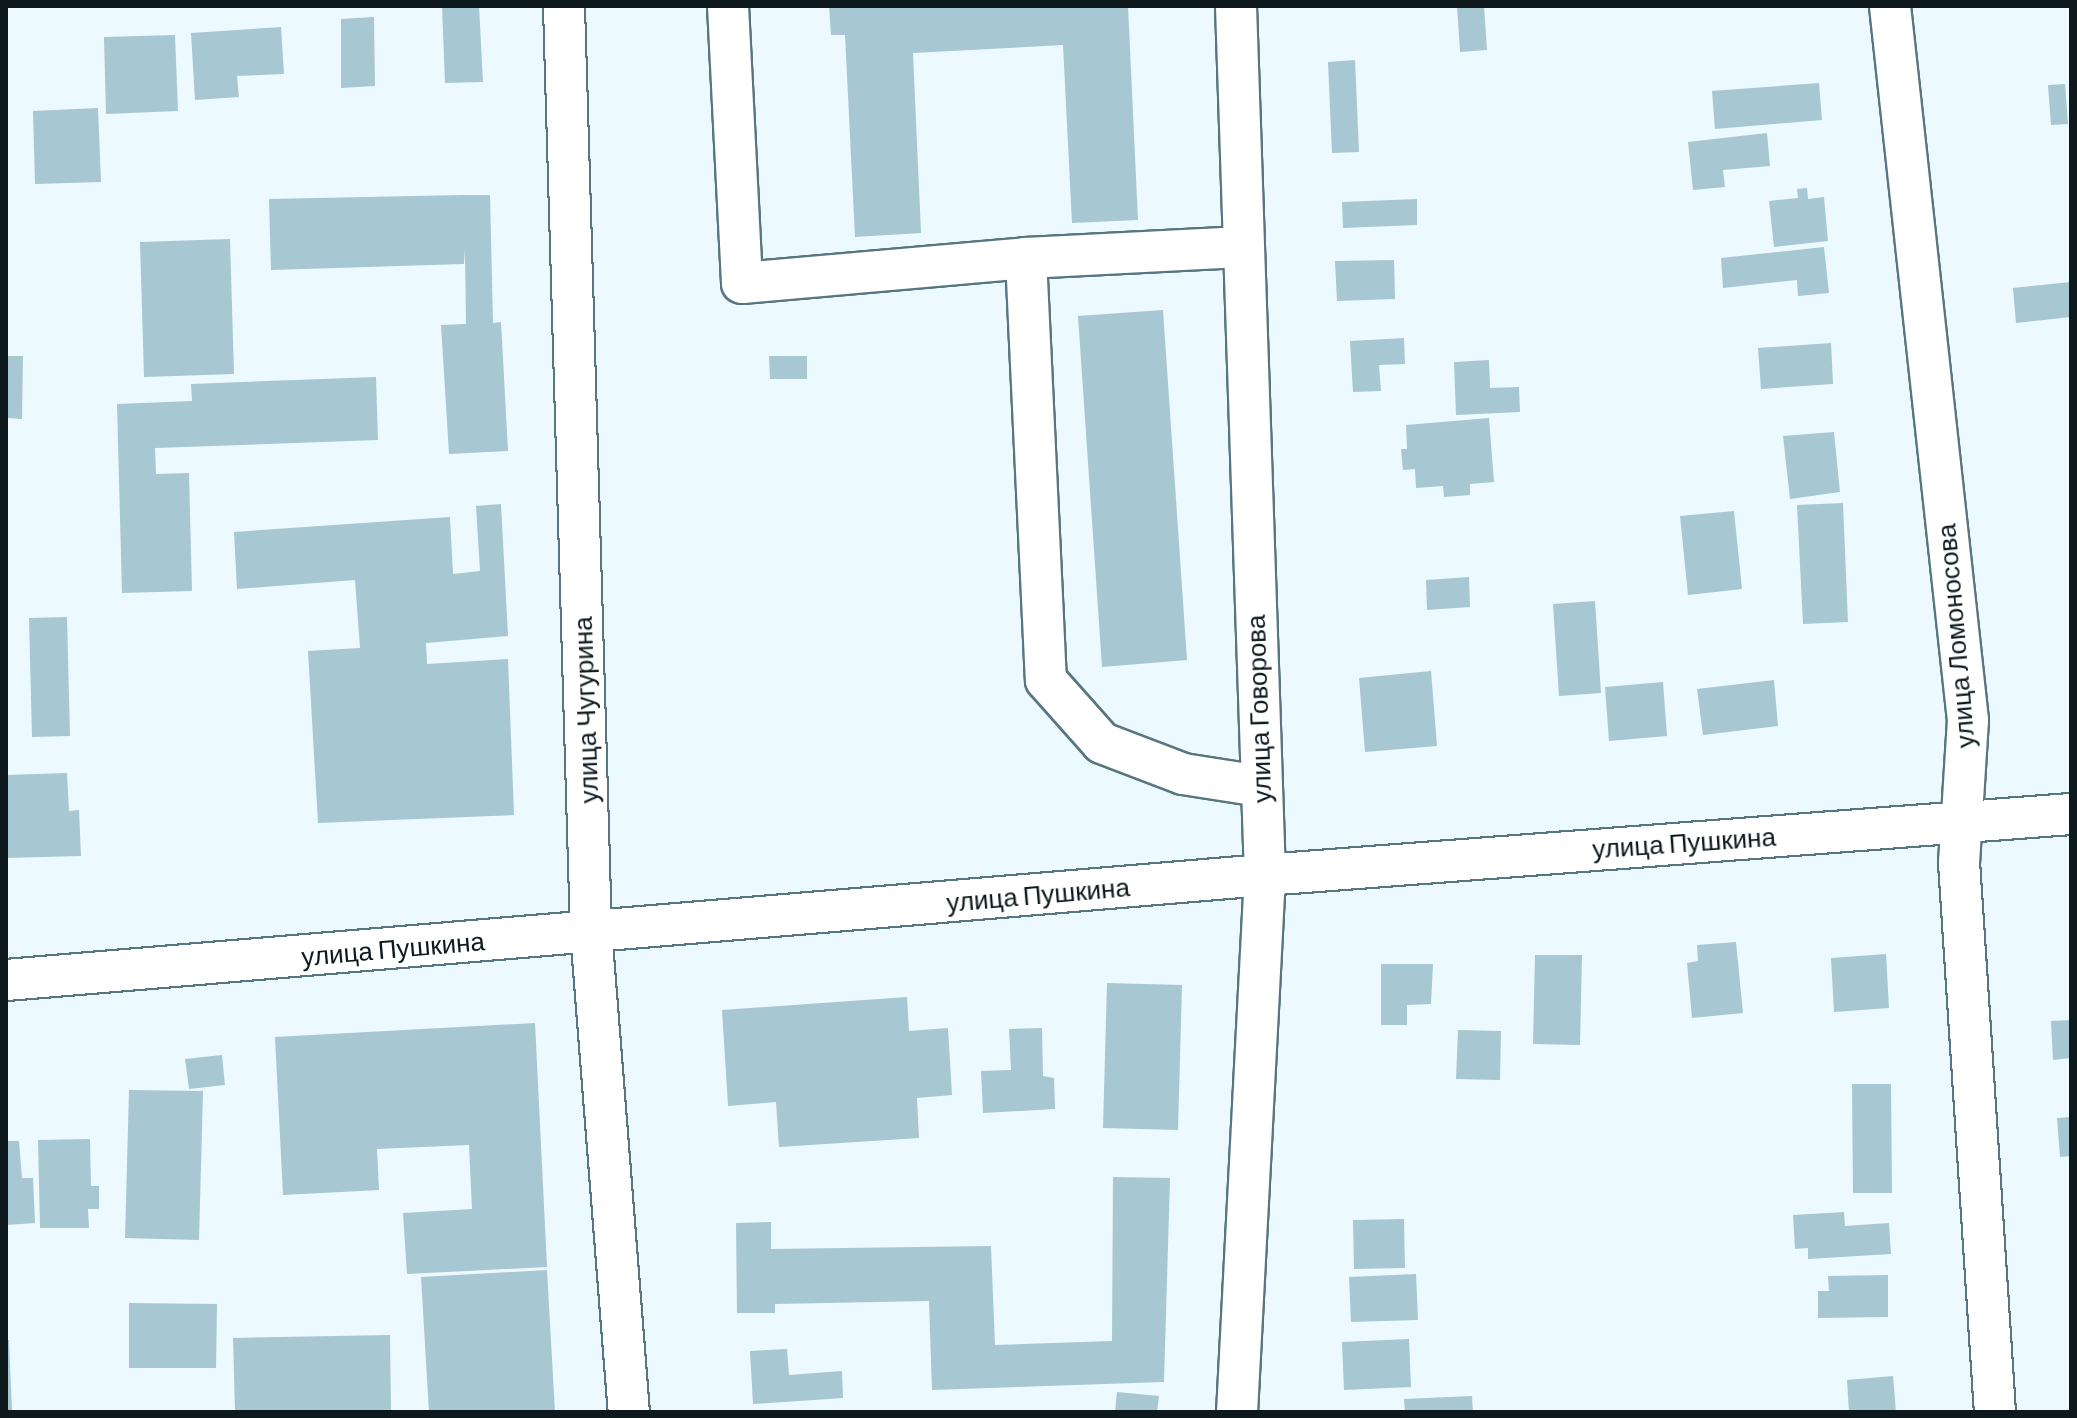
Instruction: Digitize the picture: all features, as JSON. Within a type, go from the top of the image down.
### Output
[{"type":"street","name":"улица Чугурина","points":[[564,6],[591,931],[629,1412]]},
{"type":"street","points":[[728,6],[742,283],[1026,258],[1244,247]]},
{"type":"street","name":"улица Говорова","points":[[1236,6],[1265,875],[1237,1412]]},
{"type":"street","name":"улица Ломоносова","points":[[1890,6],[1968,720],[1959,862],[1995,1412]]},
{"type":"street","points":[[1026,258],[1046,680],[1102,743],[1183,774],[1260,786]]},
{"type":"street","name":"улица Пушкина","points":[[6,980],[1265,875],[2071,814]]},
{"type":"building","points":[[442,6],[479,6],[483,82],[445,83]]},
{"type":"building","points":[[829,6],[1128,6],[1138,220],[1072,223],[1063,45],[913,53],[921,233],[855,237],[845,35],[831,35]]},
{"type":"building","points":[[1457,6],[1484,6],[1487,50],[1460,52]]},
{"type":"building","points":[[374,17],[375,86],[341,88],[341,19]]},
{"type":"building","points":[[281,27],[284,74],[237,76],[239,97],[195,100],[191,33]]},
{"type":"building","points":[[175,35],[178,111],[106,114],[104,37]]},
{"type":"building","points":[[1355,60],[1359,152],[1332,153],[1328,62]]},
{"type":"building","points":[[1819,83],[1822,120],[1715,129],[1712,91]]},
{"type":"building","points":[[2065,84],[2068,124],[2051,125],[2048,85]]},
{"type":"building","points":[[98,108],[101,182],[35,184],[33,111]]},
{"type":"building","points":[[1767,133],[1770,166],[1723,170],[1725,187],[1693,190],[1688,142]]},
{"type":"building","points":[[1807,188],[1808,199],[1824,197],[1828,241],[1774,247],[1769,201],[1798,198],[1797,189]]},
{"type":"building","points":[[490,195],[493,323],[501,322],[508,451],[449,454],[441,325],[466,324],[465,249],[464,264],[271,270],[269,199]]},
{"type":"building","points":[[1417,199],[1417,225],[1343,228],[1342,202]]},
{"type":"building","points":[[230,239],[234,374],[144,377],[140,242]]},
{"type":"building","points":[[1824,247],[1829,293],[1798,296],[1797,280],[1723,288],[1721,258]]},
{"type":"building","points":[[1394,260],[1395,299],[1337,301],[1335,261]]},
{"type":"building","points":[[2071,282],[2071,317],[2016,323],[2013,288]]},
{"type":"building","points":[[1163,310],[1187,660],[1102,667],[1078,316]]},
{"type":"building","points":[[1404,338],[1405,364],[1379,365],[1381,391],[1353,392],[1350,341]]},
{"type":"building","points":[[1831,343],[1833,384],[1761,389],[1758,348]]},
{"type":"building","points":[[6,356],[23,356],[22,419],[6,418]]},
{"type":"building","points":[[769,356],[807,356],[807,379],[770,379]]},
{"type":"building","points":[[1489,360],[1490,388],[1519,387],[1520,412],[1456,415],[1454,362]]},
{"type":"building","points":[[376,377],[378,440],[155,448],[156,474],[189,473],[192,591],[122,593],[117,404],[192,401],[191,384]]},
{"type":"building","points":[[1489,418],[1494,482],[1470,484],[1470,495],[1444,497],[1443,486],[1416,488],[1415,469],[1403,470],[1401,449],[1407,449],[1406,425]]},
{"type":"building","points":[[1834,432],[1840,492],[1790,499],[1783,436]]},
{"type":"building","points":[[1843,503],[1848,622],[1803,624],[1797,505]]},
{"type":"building","points":[[501,504],[508,636],[426,643],[427,664],[508,659],[514,815],[318,823],[308,651],[360,648],[355,580],[237,589],[234,532],[450,517],[453,574],[480,571],[476,506]]},
{"type":"building","points":[[1734,511],[1742,589],[1688,595],[1680,516]]},
{"type":"building","points":[[1469,577],[1470,607],[1427,610],[1426,580]]},
{"type":"building","points":[[1595,601],[1601,693],[1559,696],[1553,604]]},
{"type":"building","points":[[67,617],[70,736],[32,737],[29,618]]},
{"type":"building","points":[[1431,671],[1437,746],[1365,752],[1359,678]]},
{"type":"building","points":[[1774,680],[1778,726],[1703,735],[1697,689]]},
{"type":"building","points":[[1663,682],[1667,736],[1609,741],[1605,687]]},
{"type":"building","points":[[67,773],[69,811],[79,810],[81,856],[6,858],[6,775]]},
{"type":"building","points":[[1736,942],[1743,1013],[1692,1018],[1687,963],[1698,961],[1697,945]]},
{"type":"building","points":[[1886,954],[1889,1008],[1834,1012],[1831,958]]},
{"type":"building","points":[[1535,955],[1582,955],[1580,1045],[1533,1044]]},
{"type":"building","points":[[1381,964],[1433,964],[1431,1004],[1407,1005],[1407,1025],[1381,1025]]},
{"type":"building","points":[[1107,983],[1182,985],[1178,1130],[1103,1128]]},
{"type":"building","points":[[907,997],[909,1031],[948,1028],[952,1095],[917,1098],[919,1138],[779,1147],[776,1102],[728,1106],[722,1010]]},
{"type":"building","points":[[2071,1020],[2071,1058],[2053,1060],[2051,1021]]},
{"type":"building","points":[[535,1023],[547,1267],[407,1274],[403,1213],[472,1209],[469,1145],[377,1149],[379,1190],[283,1195],[275,1037]]},
{"type":"building","points":[[1042,1028],[1043,1076],[1054,1078],[1055,1109],[983,1113],[981,1071],[1011,1070],[1009,1029]]},
{"type":"building","points":[[1458,1030],[1501,1031],[1500,1080],[1456,1079]]},
{"type":"building","points":[[222,1055],[225,1085],[189,1089],[185,1059]]},
{"type":"building","points":[[1852,1084],[1891,1084],[1892,1193],[1853,1193]]},
{"type":"building","points":[[129,1090],[203,1091],[199,1240],[125,1238]]},
{"type":"building","points":[[2071,1117],[2071,1156],[2060,1157],[2057,1118]]},
{"type":"building","points":[[90,1139],[91,1186],[99,1186],[99,1209],[88,1209],[89,1228],[40,1228],[38,1140]]},
{"type":"building","points":[[6,1141],[19,1141],[22,1178],[33,1178],[35,1223],[6,1225]]},
{"type":"building","points":[[1113,1177],[1170,1178],[1164,1382],[932,1390],[929,1301],[775,1304],[775,1313],[737,1313],[736,1223],[771,1222],[771,1249],[991,1246],[995,1345],[1112,1341]]},
{"type":"building","points":[[1844,1212],[1845,1226],[1889,1223],[1891,1254],[1808,1259],[1808,1248],[1795,1249],[1793,1215]]},
{"type":"building","points":[[1404,1219],[1405,1268],[1354,1269],[1353,1220]]},
{"type":"building","points":[[547,1270],[555,1412],[429,1412],[421,1277]]},
{"type":"building","points":[[1416,1274],[1418,1320],[1351,1322],[1349,1277]]},
{"type":"building","points":[[1888,1275],[1888,1317],[1818,1318],[1818,1291],[1829,1291],[1828,1276]]},
{"type":"building","points":[[129,1303],[217,1304],[216,1368],[129,1368]]},
{"type":"building","points":[[390,1335],[391,1412],[235,1412],[233,1338]]},
{"type":"building","points":[[1409,1339],[1411,1387],[1344,1390],[1342,1342]]},
{"type":"building","points":[[6,1340],[9,1340],[12,1411],[6,1412]]},
{"type":"building","points":[[787,1349],[789,1375],[842,1371],[843,1398],[753,1404],[750,1351]]},
{"type":"building","points":[[1893,1376],[1896,1412],[1849,1412],[1847,1380]]},
{"type":"building","points":[[1117,1392],[1159,1396],[1157,1412],[1115,1412]]},
{"type":"building","points":[[1472,1396],[1473,1412],[1405,1412],[1404,1399]]}]
